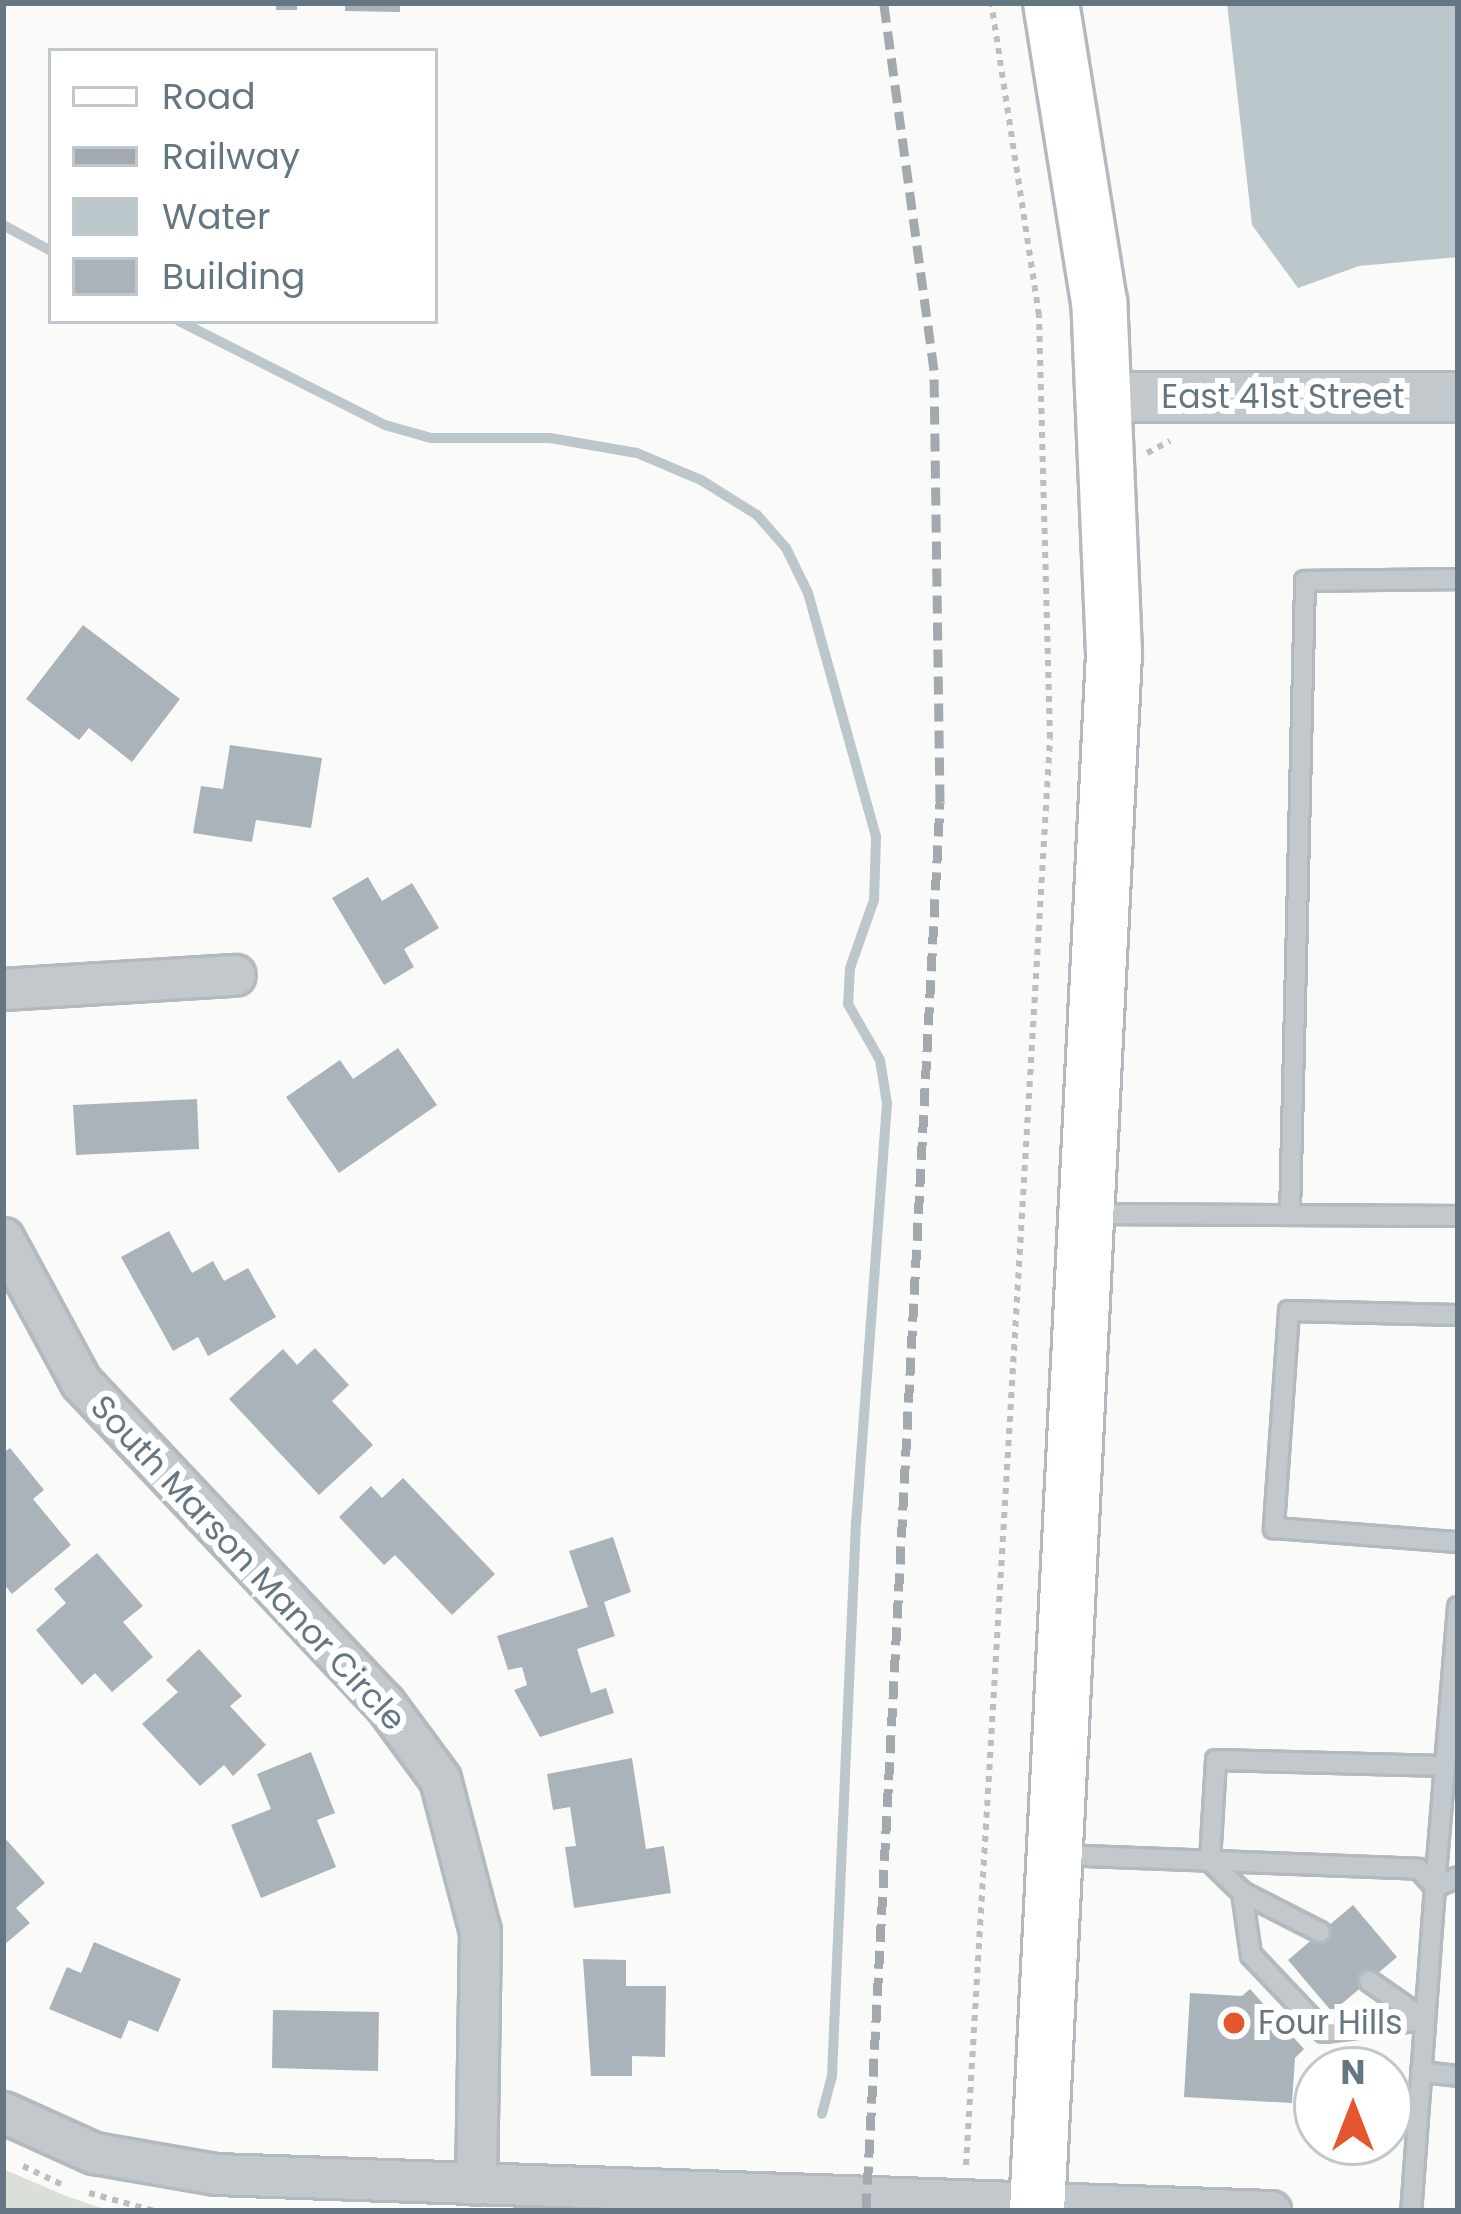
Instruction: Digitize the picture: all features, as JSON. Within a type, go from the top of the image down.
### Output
[{"type":"main road","points":[[1037,2206],[1113,720],[1108,397],[1086,198],[1051,3]]},
{"type":"street","name":"East 41st Street","points":[[1108,397],[1458,397]]},
{"type":"street","points":[[3,988],[235,975]]},
{"type":"street","name":"South Marson Manor Circle","points":[[3,1238],[81,1382],[385,1702],[440,1779],[480,1931],[476,2184]]},
{"type":"street","points":[[3,2112],[94,2153],[167,2168],[476,2184],[964,2198],[1037,2206],[1270,2211]]},
{"type":"lane","points":[[1290,1215],[1305,581],[1458,579]]},
{"type":"lane","points":[[1089,1214],[1458,1216]]},
{"type":"lane","points":[[1458,1315],[1289,1311],[1274,1528],[1458,1542]]},
{"type":"lane","points":[[1411,2211],[1458,1607]]},
{"type":"lane","points":[[1320,1933],[1242,1892],[1210,1861],[1216,1760],[1444,1766]]},
{"type":"lane","points":[[1056,1854],[1419,1869],[1435,1887]]},
{"type":"lane","points":[[1435,1887],[1458,1876]]},
{"type":"lane","points":[[1242,1892],[1251,1955],[1324,2032],[1425,2020]]},
{"type":"lane","points":[[1369,1981],[1425,2020]]},
{"type":"lane","points":[[1421,2072],[1458,2076]]},
{"type":"path","points":[[964,2198],[1051,738],[1039,315],[991,3]]},
{"type":"shaded area","points":[[3,2169],[66,2196],[110,2211],[3,2211]]},
{"type":"water","points":[[1227,3],[1458,3],[1458,257],[1359,266],[1298,288],[1252,225]]},
{"type":"building","points":[[276,3],[297,3],[297,10],[276,10]]},
{"type":"building","points":[[345,3],[400,3],[400,12],[345,11]]},
{"type":"building","points":[[83,625],[180,699],[132,762],[89,728],[79,740],[26,699]]},
{"type":"building","points":[[230,745],[322,758],[311,828],[256,820],[252,842],[193,833],[201,786],[223,789]]},
{"type":"building","points":[[368,877],[382,901],[412,883],[439,928],[404,949],[414,967],[384,985],[332,898]]},
{"type":"building","points":[[398,1048],[437,1105],[339,1173],[286,1097],[340,1060],[353,1079]]},
{"type":"building","points":[[197,1099],[199,1149],[76,1155],[73,1105]]},
{"type":"building","points":[[169,1231],[192,1273],[213,1261],[224,1281],[248,1268],[276,1317],[208,1356],[198,1337],[173,1351],[121,1257]]},
{"type":"building","points":[[315,1348],[349,1385],[332,1401],[373,1445],[319,1495],[229,1399],[283,1349],[297,1365]]},
{"type":"building","points":[[10,1448],[44,1490],[33,1499],[71,1545],[12,1594],[3,1583],[3,1453]]},
{"type":"building","points":[[403,1478],[495,1574],[452,1615],[395,1555],[384,1565],[339,1517],[371,1486],[382,1498]]},
{"type":"building","points":[[613,1537],[631,1592],[604,1602],[615,1636],[577,1649],[591,1693],[606,1688],[614,1713],[540,1737],[514,1690],[527,1685],[522,1667],[508,1670],[497,1636],[588,1607],[569,1551]]},
{"type":"building","points":[[97,1553],[143,1606],[123,1622],[153,1657],[112,1692],[95,1673],[82,1685],[36,1630],[66,1603],[54,1589]]},
{"type":"building","points":[[199,1649],[242,1696],[230,1706],[266,1745],[233,1776],[224,1765],[200,1786],[142,1724],[178,1692],[166,1680]]},
{"type":"building","points":[[311,1752],[335,1813],[317,1820],[336,1867],[261,1898],[231,1825],[271,1809],[257,1774]]},
{"type":"building","points":[[632,1758],[646,1849],[664,1846],[671,1893],[574,1908],[565,1847],[576,1846],[570,1807],[553,1810],[547,1774]]},
{"type":"building","points":[[3,1836],[45,1883],[16,1908],[30,1923],[5,1944]]},
{"type":"building","points":[[1353,1905],[1397,1957],[1332,2012],[1288,1960]]},
{"type":"building","points":[[94,1942],[181,1979],[158,2032],[129,2020],[121,2039],[49,2009],[67,1967],[81,1973]]},
{"type":"building","points":[[583,1959],[626,1960],[626,1986],[666,1986],[665,2057],[632,2056],[632,2076],[591,2076]]},
{"type":"building","name":"Four Hills","points":[[1250,1989],[1301,2046],[1293,2046],[1292,2103],[1184,2097],[1190,1993],[1242,1996]]},
{"type":"building","points":[[273,2010],[379,2012],[378,2071],[272,2068]]},
{"type":"waterway","points":[[3,225],[48,249]]},
{"type":"waterway","points":[[185,324],[385,425],[431,438],[550,438],[637,453],[701,480],[757,515],[786,548],[808,593],[876,837],[874,900],[850,968],[848,1004],[880,1060],[887,1103],[856,1522],[832,2076],[822,2114]]},
{"type":"railway","points":[[866,2211],[940,802],[934,370],[884,3]]},
{"type":"place","name":"Four Hills","points":[[1234,2023]]}]
